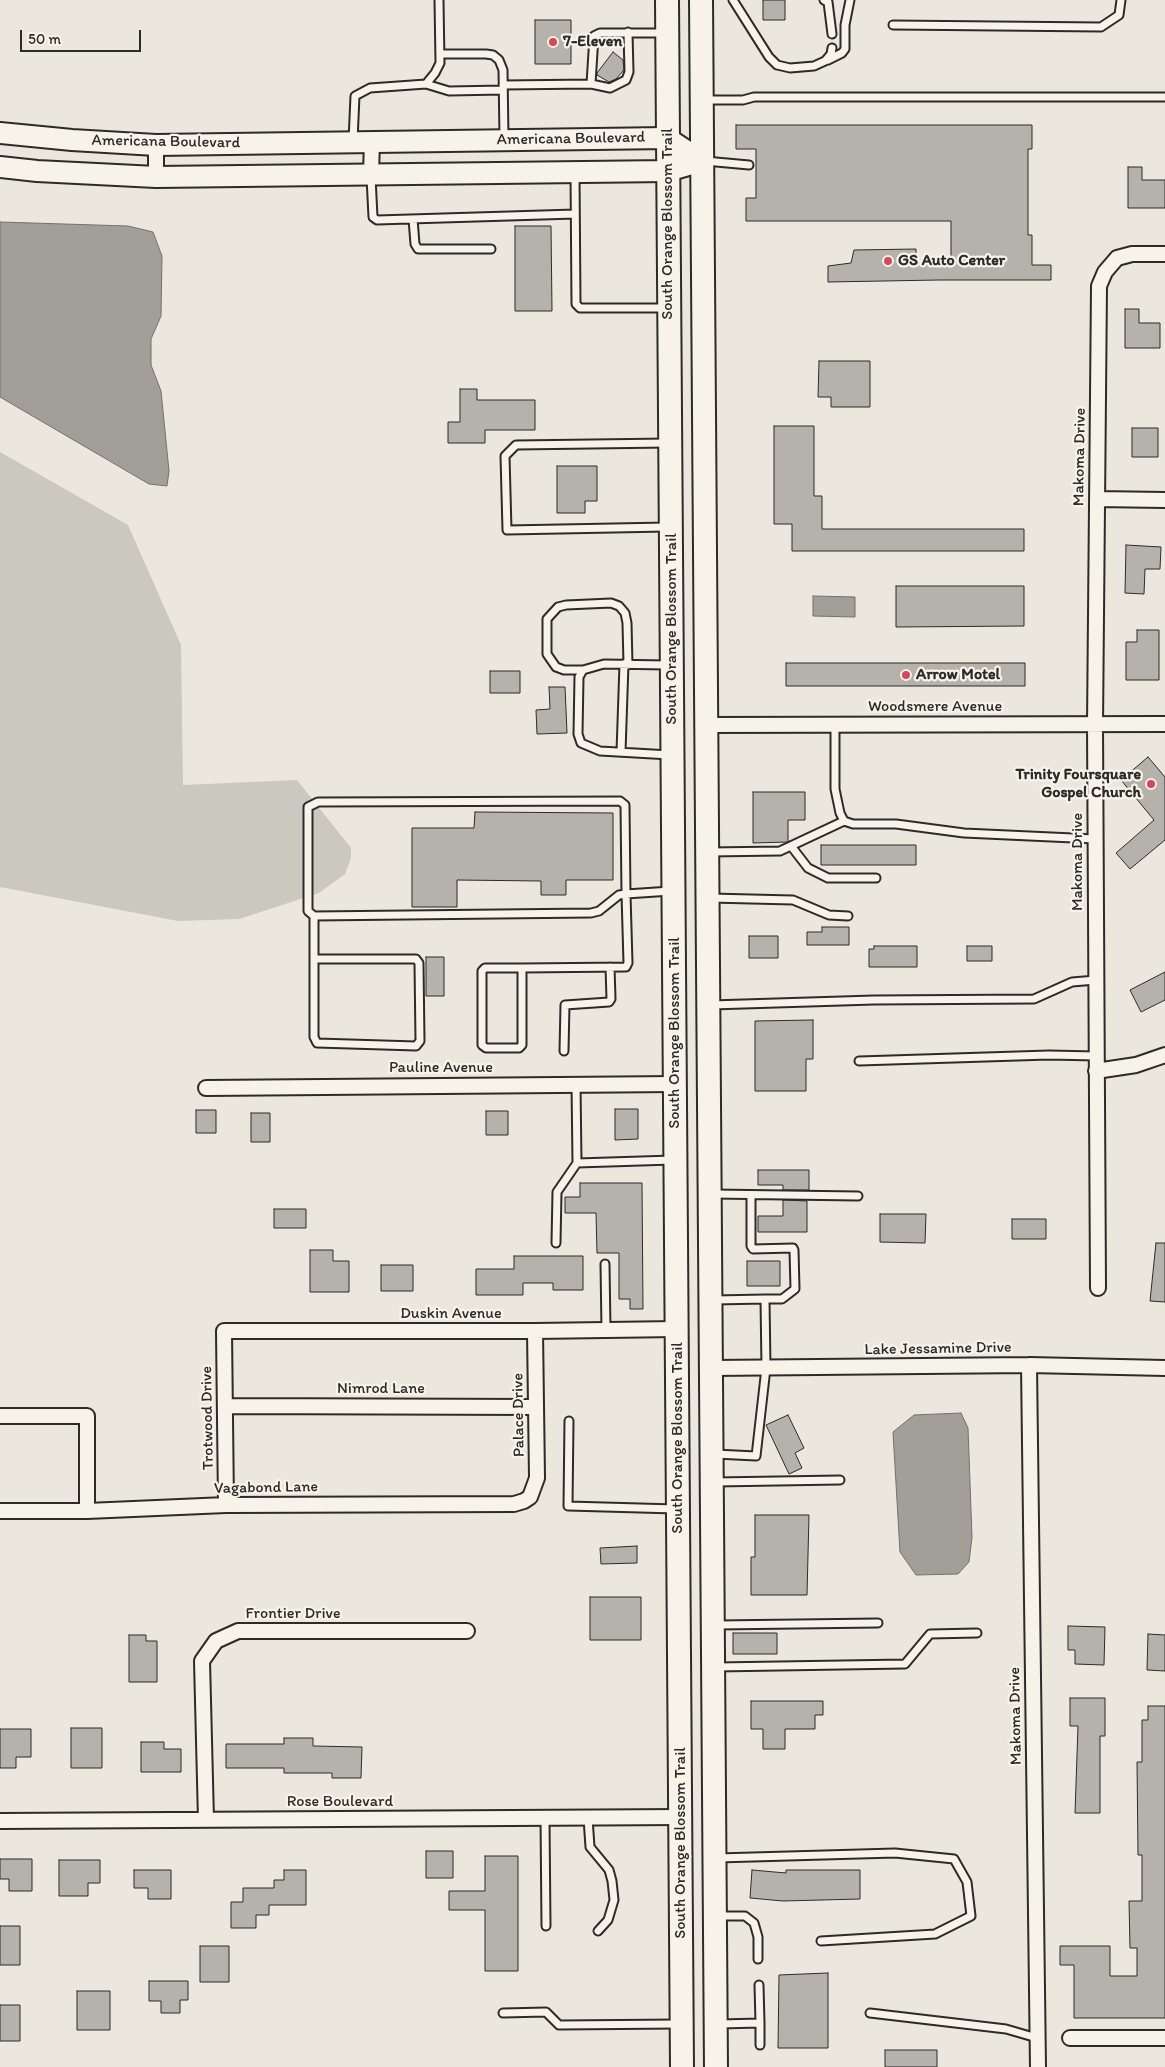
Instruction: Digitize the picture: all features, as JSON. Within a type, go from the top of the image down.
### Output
[{"type":"main road","name":"South Orange Blossom Trail","points":[[667,0],[682,2067]]},
{"type":"main road","name":"South Orange Blossom Trail","points":[[701,0],[716,2067]]},
{"type":"main road","name":"Americana Boulevard","points":[[0,133],[156,145],[668,138],[702,161]]},
{"type":"main road","name":"Americana Boulevard","points":[[0,167],[37,171],[156,177],[668,171],[702,161]]},
{"type":"main road","points":[[675,1008],[683,1029],[693,1044],[709,1052]]},
{"type":"main road","points":[[676,1084],[689,1094],[700,1112],[710,1136]]},
{"type":"main road","points":[[681,1760],[686,1779],[697,1792],[714,1797]]},
{"type":"street","points":[[362,141],[371,174]]},
{"type":"street","points":[[156,145],[156,177]]},
{"type":"street","name":"Makoma Drive","points":[[1098,1288],[1095,725],[1099,286],[1105,272],[1117,258],[1132,254],[1165,254]]},
{"type":"street","points":[[1097,499],[1165,500]]},
{"type":"street","name":"Woodsmere Avenue","points":[[705,725],[1165,724]]},
{"type":"street","points":[[1096,1071],[1136,1065],[1165,1055]]},
{"type":"street","name":"Pauline Avenue","points":[[206,1088],[676,1084]]},
{"type":"street","name":"Duskin Avenue","points":[[224,1331],[677,1329]]},
{"type":"street","name":"Trotwood Drive","points":[[224,1331],[226,1505]]},
{"type":"street","name":"Palace Drive","points":[[530,1497],[537,1478],[535,1331]]},
{"type":"street","name":"Makoma Drive","points":[[1029,1365],[1038,2067]]},
{"type":"street","name":"Lake Jessamine Drive","points":[[712,1368],[1029,1365],[1165,1368]]},
{"type":"street","name":"Nimrod Lane","points":[[226,1406],[536,1407]]},
{"type":"street","points":[[0,1416],[87,1416],[87,1511]]},
{"type":"street","name":"Vagabond Lane","points":[[0,1512],[87,1511],[226,1505],[514,1504],[530,1497]]},
{"type":"street","name":"Frontier Drive","points":[[206,1820],[202,1661],[216,1641],[238,1631],[467,1631]]},
{"type":"street","name":"Rose Boulevard","points":[[0,1821],[681,1817]]},
{"type":"street","points":[[1070,2038],[1165,2038]]},
{"type":"lane","points":[[426,84],[440,63],[439,0]]},
{"type":"lane","points":[[733,0],[769,57],[777,65],[790,68],[814,66],[842,53],[845,49],[845,25],[850,0]]},
{"type":"lane","points":[[824,0],[828,2],[832,34]]},
{"type":"lane","points":[[893,25],[1101,27],[1119,15],[1121,0]]},
{"type":"lane","points":[[362,141],[355,96],[360,92],[370,88],[426,84],[449,91],[592,84],[610,88],[626,80],[629,72],[628,32]]},
{"type":"lane","points":[[592,84],[594,36],[600,33],[667,33]]},
{"type":"lane","points":[[825,61],[831,54],[832,48]]},
{"type":"lane","points":[[440,54],[493,55],[499,60],[503,70],[504,140]]},
{"type":"lane","points":[[701,100],[743,100],[754,97],[1165,97]]},
{"type":"lane","points":[[702,161],[749,165]]},
{"type":"lane","points":[[575,172],[576,304],[580,308],[669,308]]},
{"type":"lane","points":[[371,174],[372,217],[377,220],[575,214]]},
{"type":"lane","points":[[413,219],[415,244],[418,249],[491,249]]},
{"type":"lane","points":[[670,443],[516,445],[505,456],[507,530],[671,527]]},
{"type":"lane","points":[[621,752],[626,664],[627,623],[625,613],[620,606],[611,603],[566,605],[558,607],[547,619],[547,654],[556,667],[564,670],[583,670],[604,664],[626,664],[672,665]]},
{"type":"lane","points":[[583,670],[579,677],[578,734],[581,743],[600,751],[673,755]]},
{"type":"lane","points":[[835,725],[835,789],[840,813],[844,821]]},
{"type":"lane","points":[[522,968],[522,1045],[519,1048],[486,1048],[482,1045],[482,971],[485,968],[626,967],[628,963],[626,894],[625,804],[620,801],[318,802],[308,807],[308,911],[314,916],[592,913],[599,911],[613,898],[626,894],[674,890]]},
{"type":"lane","points":[[706,852],[780,851],[844,821],[853,824],[896,824],[964,833],[1095,839]]},
{"type":"lane","points":[[791,846],[808,868],[828,878],[876,878]]},
{"type":"lane","points":[[707,898],[793,900],[829,915],[848,916]]},
{"type":"lane","points":[[314,916],[314,959],[314,1037],[317,1043],[416,1046],[420,1040],[419,963],[416,959],[314,959]]},
{"type":"lane","points":[[564,1051],[565,1005],[609,1002],[611,999],[610,967]]},
{"type":"lane","points":[[708,1004],[1034,999],[1072,982],[1096,980]]},
{"type":"lane","points":[[859,1061],[1049,1055],[1096,1056]]},
{"type":"lane","points":[[556,1243],[557,1192],[577,1162],[576,1084]]},
{"type":"lane","points":[[577,1162],[676,1160]]},
{"type":"lane","points":[[710,1193],[858,1196]]},
{"type":"lane","points":[[711,1300],[782,1299],[795,1289],[793,1248],[753,1248],[751,1246],[751,1194]]},
{"type":"lane","points":[[605,1264],[606,1330]]},
{"type":"lane","points":[[712,1453],[756,1456],[766,1368],[765,1299]]},
{"type":"lane","points":[[569,1421],[568,1506],[679,1509]]},
{"type":"lane","points":[[713,1482],[840,1480]]},
{"type":"lane","points":[[713,1625],[878,1623]]},
{"type":"lane","points":[[714,1667],[905,1664],[930,1634],[977,1633]]},
{"type":"lane","points":[[545,1818],[546,1926]]},
{"type":"lane","points":[[588,1818],[590,1847],[609,1870],[614,1900],[608,1920],[598,1931]]},
{"type":"lane","points":[[714,1859],[905,1854],[954,1859],[967,1882],[971,1916],[935,1934],[821,1941]]},
{"type":"lane","points":[[715,1916],[745,1916],[754,1922],[758,1936],[758,1959]]},
{"type":"lane","points":[[759,1985],[760,2045]]},
{"type":"lane","points":[[503,2013],[546,2012],[559,2026],[682,2024]]},
{"type":"lane","points":[[870,2013],[1006,2029],[1037,2038]]},
{"type":"lane","points":[[716,2024],[760,2023]]},
{"type":"shaded area","points":[[0,222],[128,226],[153,232],[162,256],[161,316],[151,339],[151,365],[161,391],[169,471],[167,486],[149,484],[0,397]]},
{"type":"shaded area","points":[[0,452],[128,525],[181,645],[183,785],[297,780],[351,848],[351,858],[345,874],[319,893],[239,919],[178,921],[0,887]]},
{"type":"shaded area","points":[[813,596],[855,597],[855,617],[813,616]]},
{"type":"shaded area","points":[[961,1413],[968,1428],[972,1537],[969,1562],[958,1574],[916,1575],[900,1552],[893,1432],[914,1415]]},
{"type":"building","points":[[763,0],[785,0],[785,20],[763,20]]},
{"type":"building","name":"7-Eleven","points":[[535,20],[571,20],[571,64],[535,64]]},
{"type":"building","name":"7-Eleven","points":[[613,52],[623,60],[624,70],[616,79],[609,82],[597,75],[597,73]]},
{"type":"building","points":[[736,125],[1032,125],[1032,149],[1028,149],[1028,235],[1032,235],[1032,265],[1051,265],[1051,280],[828,282],[828,266],[851,263],[854,250],[916,249],[916,263],[951,262],[951,221],[746,221],[746,198],[756,198],[756,149],[736,149]]},
{"type":"building","points":[[1128,167],[1142,167],[1142,180],[1165,180],[1165,208],[1128,208]]},
{"type":"building","points":[[515,226],[551,226],[552,311],[515,311]]},
{"type":"building","points":[[1125,309],[1139,309],[1139,323],[1160,323],[1160,348],[1125,348]]},
{"type":"building","points":[[819,361],[870,361],[870,407],[831,407],[831,397],[818,397]]},
{"type":"building","points":[[460,389],[477,389],[477,400],[535,400],[535,430],[485,430],[485,443],[448,443],[448,422],[460,422]]},
{"type":"building","points":[[774,426],[814,426],[814,496],[822,496],[822,529],[1024,529],[1024,551],[792,551],[792,524],[774,524]]},
{"type":"building","points":[[1132,428],[1158,428],[1158,457],[1132,457]]},
{"type":"building","points":[[557,466],[597,466],[597,501],[585,501],[585,513],[557,513]]},
{"type":"building","points":[[1126,545],[1161,547],[1160,569],[1145,569],[1144,594],[1125,593]]},
{"type":"building","name":"Arrow Motel","points":[[896,586],[1024,586],[1024,626],[896,627]]},
{"type":"building","points":[[1137,630],[1159,630],[1159,680],[1126,680],[1126,642],[1137,642]]},
{"type":"building","name":"Arrow Motel","points":[[786,663],[1025,663],[1025,686],[786,686]]},
{"type":"building","points":[[490,671],[520,671],[520,693],[490,693]]},
{"type":"building","points":[[549,687],[565,687],[567,733],[537,734],[536,710],[550,709]]},
{"type":"building","points":[[1148,757],[1165,777],[1165,840],[1130,869],[1116,853],[1154,820],[1121,780]]},
{"type":"building","points":[[753,792],[805,792],[805,820],[788,820],[788,842],[753,843]]},
{"type":"building","points":[[475,812],[613,813],[613,880],[566,880],[566,895],[541,895],[541,881],[457,880],[457,907],[412,907],[412,828],[474,828]]},
{"type":"building","points":[[821,845],[916,845],[916,865],[821,865]]},
{"type":"building","points":[[822,927],[849,927],[849,945],[807,945],[807,932],[822,932]]},
{"type":"building","points":[[749,936],[778,936],[778,958],[749,958]]},
{"type":"building","points":[[874,946],[917,946],[917,967],[869,967],[869,949],[874,949]]},
{"type":"building","points":[[967,946],[992,946],[992,961],[967,961]]},
{"type":"building","points":[[426,957],[444,957],[444,996],[426,996]]},
{"type":"building","points":[[1165,972],[1165,1000],[1141,1012],[1130,990]]},
{"type":"building","points":[[813,1020],[813,1059],[806,1059],[806,1091],[755,1091],[755,1021]]},
{"type":"building","points":[[615,1109],[638,1109],[638,1139],[615,1140]]},
{"type":"building","points":[[196,1110],[216,1110],[216,1133],[196,1133]]},
{"type":"building","points":[[486,1111],[508,1111],[508,1135],[486,1135]]},
{"type":"building","points":[[251,1113],[270,1113],[270,1142],[251,1142]]},
{"type":"building","points":[[758,1170],[809,1170],[809,1190],[783,1190],[783,1185],[758,1185]]},
{"type":"building","points":[[580,1183],[642,1183],[643,1309],[630,1309],[630,1299],[619,1299],[619,1253],[597,1253],[596,1213],[565,1213],[565,1197],[580,1197]]},
{"type":"building","points":[[783,1200],[807,1201],[807,1232],[758,1232],[758,1216],[783,1216]]},
{"type":"building","points":[[274,1209],[306,1209],[306,1228],[274,1228]]},
{"type":"building","points":[[880,1214],[926,1214],[925,1243],[880,1242]]},
{"type":"building","points":[[1012,1219],[1046,1219],[1046,1239],[1012,1239]]},
{"type":"building","points":[[1156,1243],[1165,1243],[1165,1302],[1150,1301]]},
{"type":"building","points":[[310,1250],[333,1250],[333,1261],[349,1261],[349,1292],[310,1292]]},
{"type":"building","points":[[514,1256],[583,1256],[583,1290],[553,1290],[553,1283],[523,1283],[523,1295],[476,1295],[476,1269],[514,1269]]},
{"type":"building","points":[[747,1261],[780,1261],[780,1286],[747,1286]]},
{"type":"building","points":[[381,1265],[413,1265],[413,1291],[381,1291]]},
{"type":"building","points":[[788,1415],[804,1448],[795,1453],[802,1468],[789,1474],[766,1425]]},
{"type":"building","points":[[755,1515],[809,1515],[807,1595],[751,1595],[751,1557],[755,1557]]},
{"type":"building","points":[[637,1546],[637,1563],[601,1564],[600,1548]]},
{"type":"building","points":[[590,1597],[641,1597],[641,1640],[590,1640]]},
{"type":"building","points":[[1068,1626],[1105,1627],[1104,1665],[1075,1664],[1075,1650],[1068,1650]]},
{"type":"building","points":[[733,1633],[777,1633],[777,1654],[733,1654]]},
{"type":"building","points":[[1148,1634],[1165,1635],[1165,1671],[1147,1670]]},
{"type":"building","points":[[129,1635],[146,1635],[146,1641],[157,1641],[157,1682],[129,1682]]},
{"type":"building","points":[[1070,1698],[1105,1698],[1105,1736],[1100,1736],[1100,1813],[1075,1813],[1078,1726],[1070,1726]]},
{"type":"building","points":[[751,1701],[823,1701],[823,1715],[815,1715],[815,1729],[785,1729],[785,1749],[763,1749],[763,1729],[751,1729]]},
{"type":"building","points":[[1148,1706],[1165,1706],[1165,2018],[1074,2018],[1074,1965],[1060,1965],[1060,1946],[1110,1946],[1110,1976],[1137,1976],[1137,1948],[1130,1948],[1129,1901],[1142,1901],[1142,1855],[1138,1855],[1137,1762],[1142,1762],[1142,1720],[1148,1720]]},
{"type":"building","points":[[71,1728],[102,1728],[102,1768],[71,1768]]},
{"type":"building","points":[[0,1729],[31,1729],[31,1757],[16,1757],[16,1768],[0,1768]]},
{"type":"building","points":[[284,1738],[313,1738],[313,1746],[362,1747],[361,1778],[332,1778],[332,1773],[284,1773],[284,1768],[226,1768],[226,1744],[284,1744]]},
{"type":"building","points":[[141,1742],[164,1742],[164,1749],[181,1749],[181,1772],[141,1772]]},
{"type":"building","points":[[426,1851],[453,1851],[453,1878],[426,1878]]},
{"type":"building","points":[[485,1856],[518,1856],[518,1971],[485,1971],[485,1910],[449,1910],[449,1891],[485,1891]]},
{"type":"building","points":[[0,1859],[32,1859],[32,1891],[9,1891],[9,1879],[0,1879]]},
{"type":"building","points":[[59,1860],[100,1860],[100,1883],[88,1883],[88,1896],[59,1896]]},
{"type":"building","points":[[134,1870],[171,1870],[171,1899],[148,1899],[148,1888],[134,1888]]},
{"type":"building","points":[[284,1870],[306,1870],[306,1905],[269,1905],[269,1915],[256,1915],[256,1928],[231,1928],[231,1902],[243,1902],[243,1888],[274,1888],[274,1880],[284,1880]]},
{"type":"building","points":[[752,1870],[786,1873],[786,1870],[860,1870],[860,1899],[783,1901],[750,1898]]},
{"type":"building","points":[[0,1926],[20,1926],[20,1965],[0,1965]]},
{"type":"building","points":[[200,1946],[229,1946],[229,1982],[200,1982]]},
{"type":"building","points":[[828,1973],[828,2048],[778,2048],[779,1975]]},
{"type":"building","points":[[149,1981],[188,1981],[188,2000],[180,2000],[180,2013],[161,2013],[161,2001],[149,2001]]},
{"type":"building","points":[[77,1991],[110,1991],[110,2030],[77,2030]]},
{"type":"building","points":[[0,2005],[20,2005],[20,2041],[0,2041]]},
{"type":"building","points":[[885,2050],[937,2050],[937,2067],[885,2067]]},
{"type":"place","name":"7-Eleven","points":[[553,42]]},
{"type":"place","name":"GS Auto Center","points":[[888,261]]},
{"type":"place","name":"Arrow Motel","points":[[906,675]]},
{"type":"place","name":"Trinity Foursquare Gospel Church","points":[[1151,784]]}]
